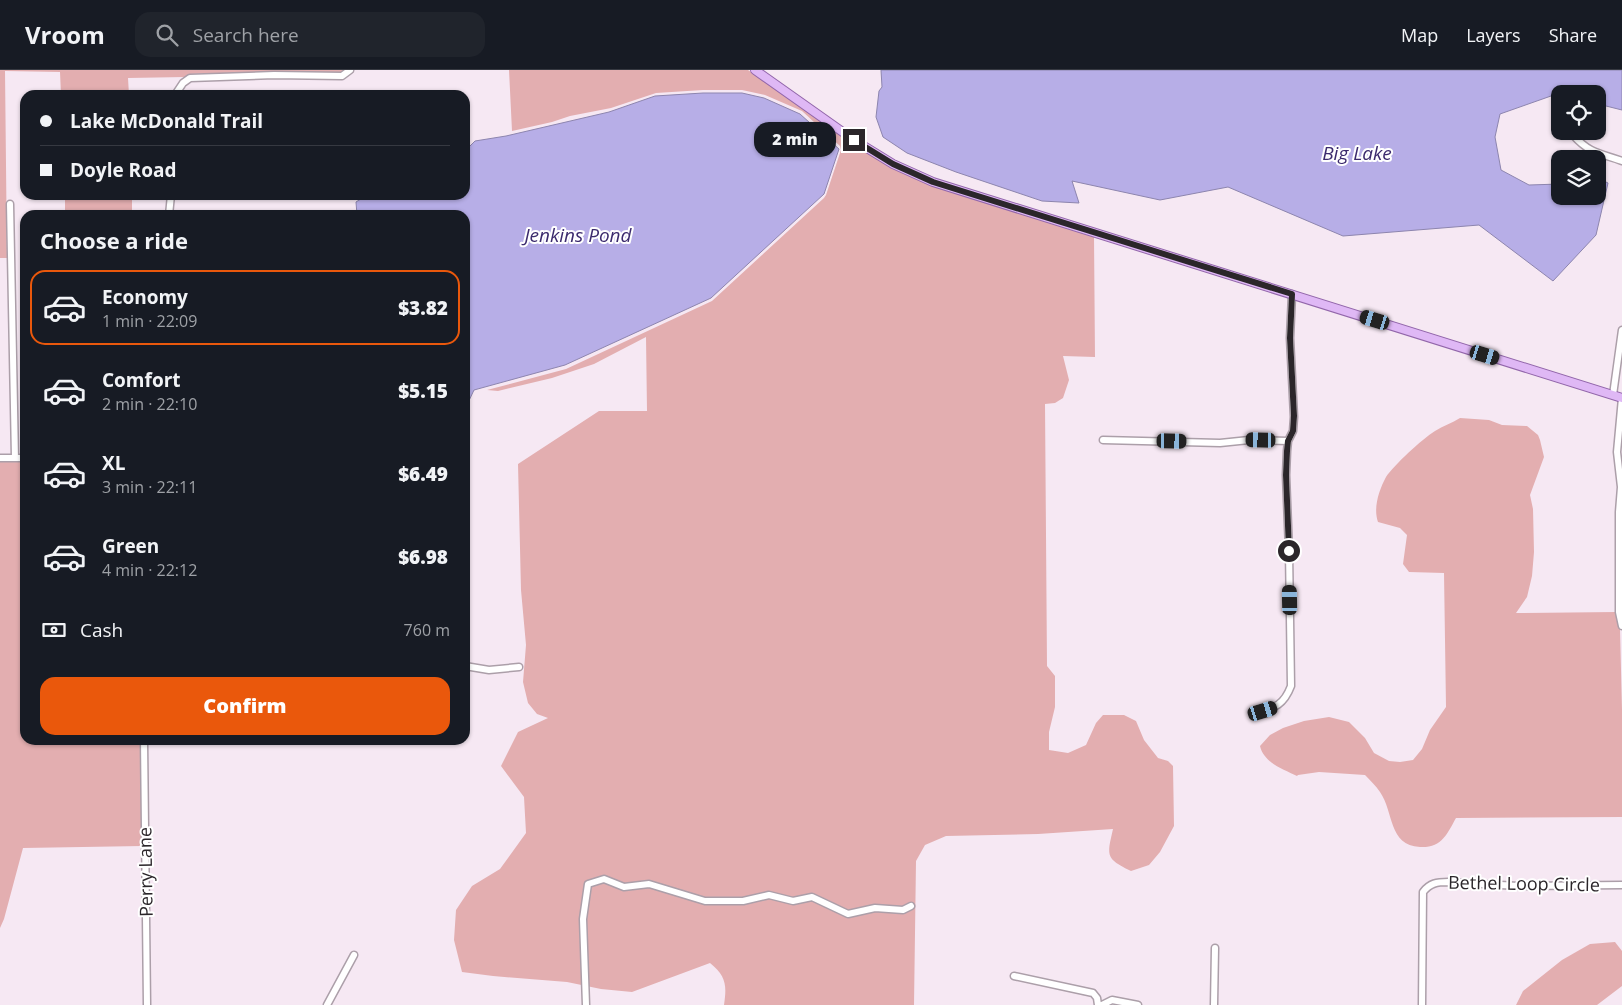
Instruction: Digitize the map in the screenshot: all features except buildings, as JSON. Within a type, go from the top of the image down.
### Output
[{"type":"main road","points":[[755,70],[854,140],[893,164],[933,182],[1622,398]]},
{"type":"street","points":[[178,90],[183,83],[190,78],[274,75],[342,76],[350,70]]},
{"type":"street","points":[[1578,140],[1590,150],[1622,161]]},
{"type":"street","points":[[10,204],[15,458]]},
{"type":"street","points":[[1253,714],[1274,708],[1280,704],[1291,686],[1286,475],[1288,441],[1293,431],[1294,416],[1290,338],[1292,294]]},
{"type":"street","points":[[1613,395],[1622,330]]},
{"type":"street","points":[[1622,398],[1617,452],[1621,487],[1619,512],[1619,612],[1622,626]]},
{"type":"street","points":[[1103,440],[1220,443],[1249,440],[1288,441]]},
{"type":"street","points":[[0,458],[20,458]]},
{"type":"street","points":[[470,667],[488,670],[519,667]]},
{"type":"street","name":"Perry Lane","points":[[144,745],[147,1005]]},
{"type":"street","points":[[586,1005],[583,919],[588,884],[604,879],[624,887],[649,884],[705,901],[743,902],[769,894],[793,901],[812,897],[848,914],[875,908],[903,910],[910,906]]},
{"type":"street","name":"Bethel Loop Circle","points":[[1422,1005],[1423,892],[1428,887],[1437,882],[1518,886],[1622,885]]},
{"type":"street","points":[[1214,1005],[1215,948]]},
{"type":"street","points":[[327,1005],[354,956]]},
{"type":"street","points":[[1014,976],[1093,993],[1097,998],[1098,1005]]},
{"type":"street","points":[[1102,1005],[1112,1000],[1138,1005]]},
{"type":"shaded area","points":[[0,70],[345,70],[341,72],[190,74],[185,77],[128,78],[129,90],[61,90],[60,72],[5,71],[7,258],[0,258]]},
{"type":"shaded area","points":[[509,70],[748,70],[892,168],[932,186],[1094,236],[1095,357],[1063,356],[1069,380],[1063,398],[1055,403],[1045,404],[1047,666],[1055,676],[1055,707],[1049,732],[1049,750],[1068,753],[1086,745],[1096,723],[1103,715],[1124,715],[1136,721],[1144,740],[1158,758],[1168,761],[1173,766],[1174,826],[1160,852],[1149,865],[1131,871],[1112,859],[1109,851],[1113,829],[1038,834],[946,836],[925,845],[916,861],[914,1005],[724,1005],[724,981],[719,972],[710,963],[632,992],[601,989],[567,982],[462,972],[454,940],[456,910],[472,886],[500,869],[526,833],[524,797],[501,766],[518,732],[548,718],[537,714],[528,703],[523,682],[526,645],[521,590],[518,464],[599,411],[647,411],[646,337],[594,364],[552,378],[498,391],[487,390],[566,369],[712,301],[824,198],[841,150],[840,146],[802,111],[765,95],[742,90],[656,93],[611,108],[512,131]]},
{"type":"shaded area","points":[[65,200],[132,200],[132,210],[65,210]]},
{"type":"shaded area","points":[[1460,418],[1489,420],[1502,425],[1527,426],[1538,435],[1540,440],[1544,457],[1530,495],[1533,509],[1534,552],[1532,576],[1527,597],[1516,613],[1616,612],[1620,629],[1622,817],[1456,818],[1443,839],[1434,845],[1420,847],[1410,845],[1397,834],[1384,800],[1365,775],[1319,772],[1297,776],[1270,761],[1262,752],[1260,746],[1270,735],[1283,728],[1304,721],[1329,717],[1349,722],[1365,738],[1374,753],[1389,761],[1413,760],[1422,749],[1430,730],[1446,707],[1444,573],[1409,572],[1403,564],[1407,535],[1400,528],[1378,522],[1376,505],[1383,482],[1395,466],[1429,435]]},
{"type":"shaded area","points":[[0,462],[20,462],[20,745],[140,745],[142,846],[23,848],[0,928]]},
{"type":"shaded area","points":[[1615,942],[1622,951],[1622,986],[1597,1005],[1516,1005],[1523,991],[1562,960],[1590,944]]},
{"type":"water","name":"Big Lake","points":[[881,70],[1622,70],[1622,110],[1606,106],[1606,85],[1551,85],[1551,96],[1500,114],[1495,137],[1501,170],[1529,185],[1551,184],[1551,205],[1603,205],[1596,235],[1553,281],[1479,225],[1343,236],[1228,187],[1160,200],[1072,181],[1079,203],[1042,201],[907,153],[883,137],[876,117],[879,91],[882,87]]},
{"type":"water","name":"Jenkins Pond","points":[[742,93],[764,98],[800,114],[839,149],[824,194],[711,298],[565,365],[474,390],[470,398],[470,210],[357,210],[356,202],[359,200],[470,200],[470,146],[475,141],[506,136],[609,112],[655,96]]},
{"type":"route","points":[[854,140],[893,164],[933,182],[1292,294],[1290,338],[1294,416],[1293,431],[1288,441],[1286,475],[1289,551]]}]
